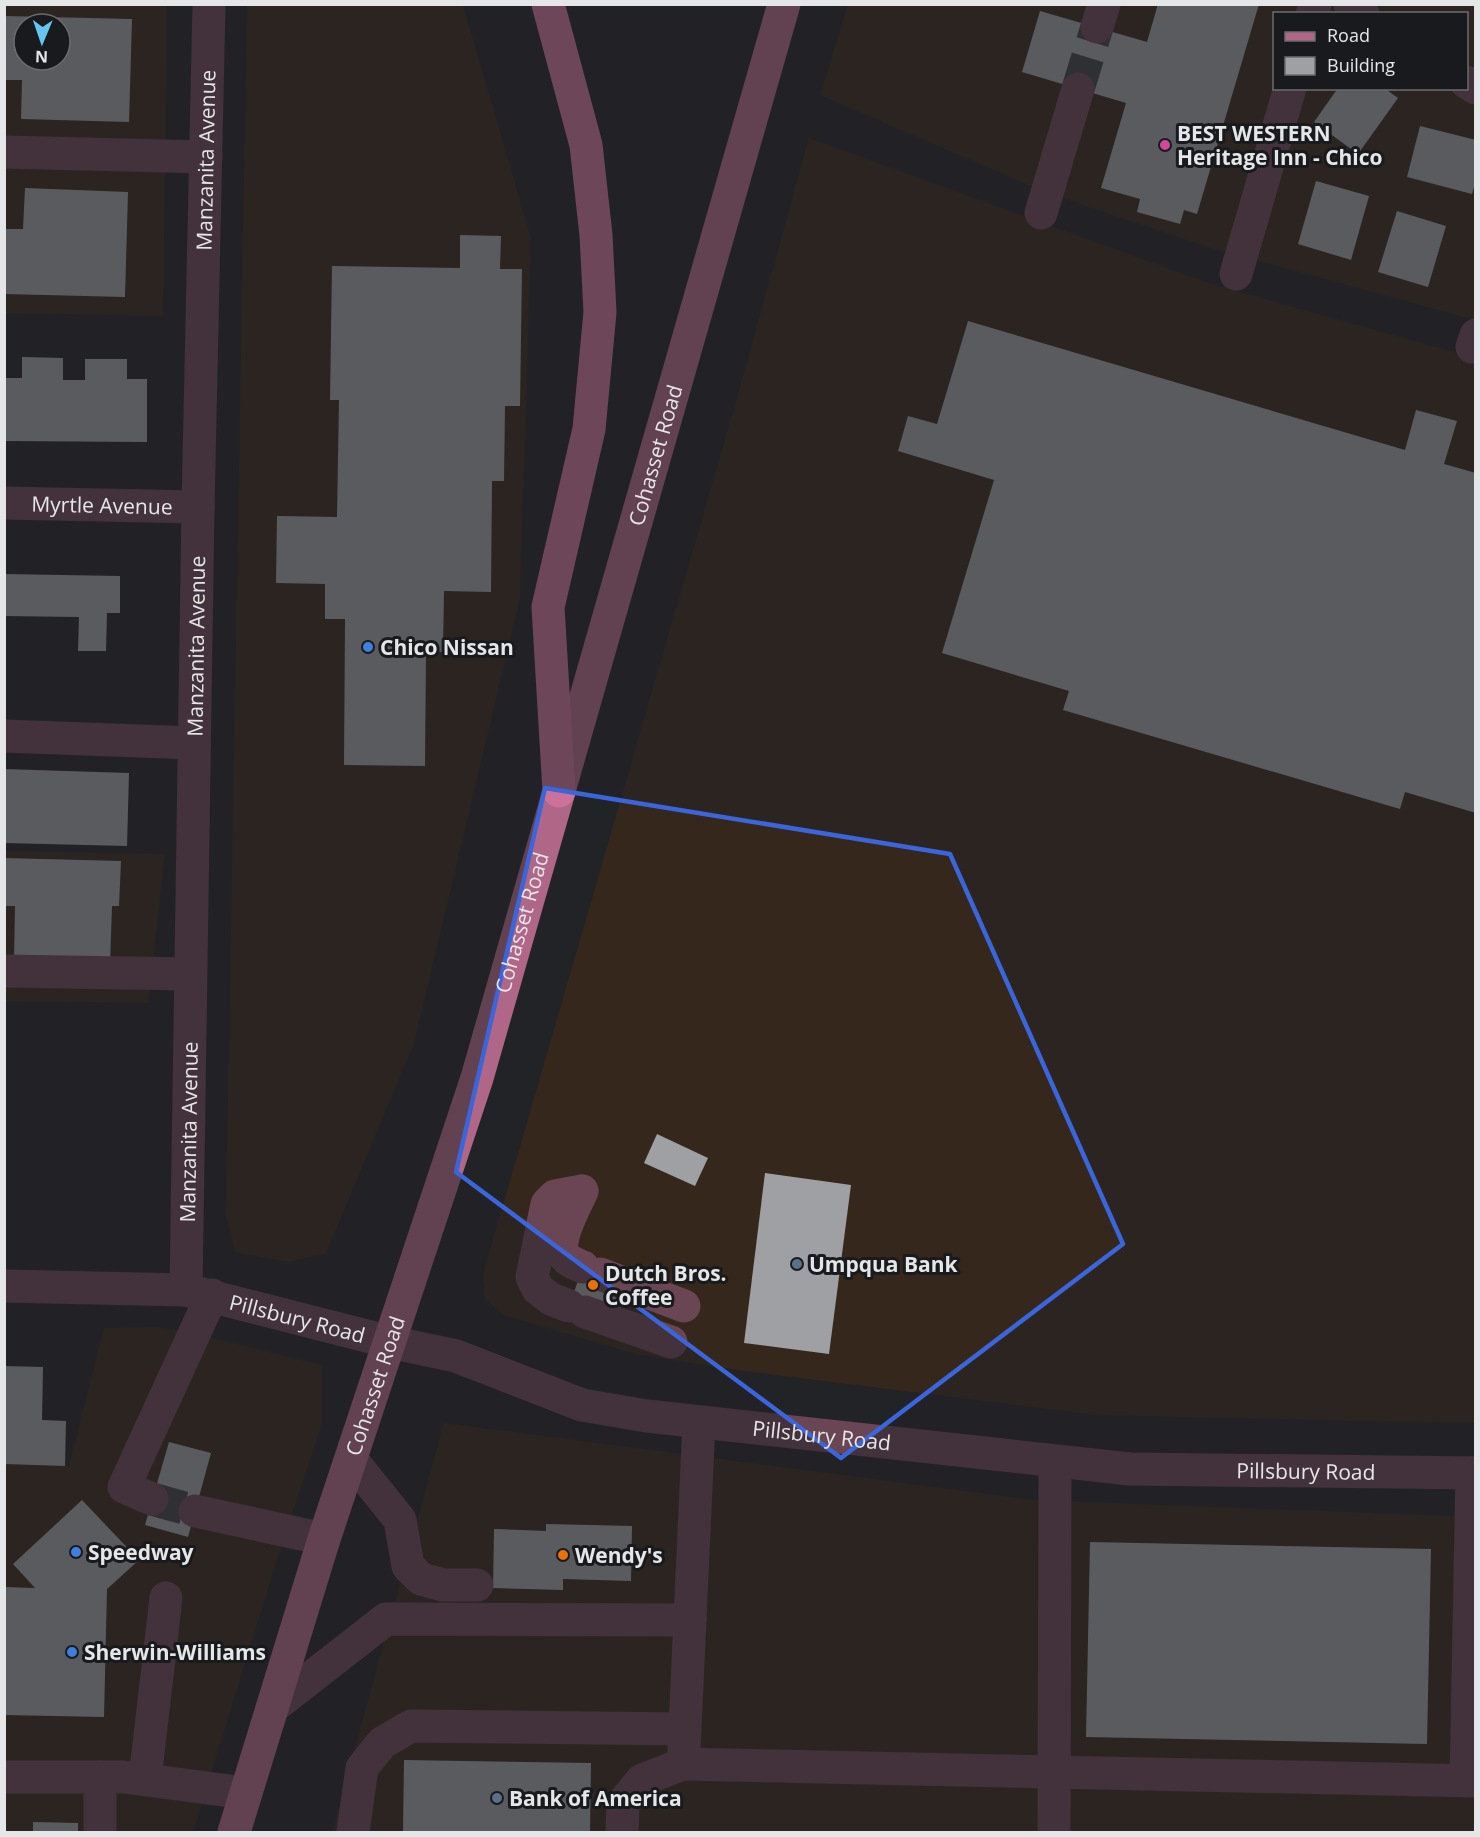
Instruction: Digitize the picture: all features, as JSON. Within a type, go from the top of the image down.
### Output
[{"type":"highway","points":[[548,4],[586,145],[597,235],[600,312],[589,429],[548,607],[559,791]]},
{"type":"main road","name":"Cohasset Road","points":[[234,1833],[324,1539],[467,1110],[784,4]]},
{"type":"street","name":"Manzanita Avenue","points":[[199,1293],[190,974],[209,4]]},
{"type":"street","points":[[1041,213],[1078,89]]},
{"type":"street","points":[[1236,274],[1289,90]]},
{"type":"street","points":[[4,152],[206,157]]},
{"type":"street","name":"Myrtle Avenue","points":[[4,503],[198,507]]},
{"type":"street","points":[[4,736],[194,743]]},
{"type":"street","points":[[4,971],[190,974]]},
{"type":"street","points":[[671,1342],[551,1299],[538,1289],[532,1277],[547,1204],[555,1196],[582,1191],[561,1245],[564,1256],[573,1263],[684,1306]]},
{"type":"street","name":"Pillsbury Road","points":[[4,1286],[199,1293],[390,1342],[456,1356],[582,1405],[647,1416],[1130,1469],[1474,1473]]},
{"type":"street","points":[[152,1499],[124,1486],[199,1293]]},
{"type":"street","points":[[683,1764],[699,1422]]},
{"type":"street","points":[[351,1459],[400,1520],[408,1566],[421,1579],[443,1585],[477,1585]]},
{"type":"street","points":[[1054,1833],[1055,1462]]},
{"type":"street","points":[[622,1833],[623,1803],[642,1780],[683,1764],[1471,1781],[1474,1473]]},
{"type":"street","points":[[195,1510],[324,1539]]},
{"type":"street","points":[[145,1779],[166,1598]]},
{"type":"street","points":[[272,1708],[386,1619],[690,1620]]},
{"type":"street","points":[[353,1833],[362,1768],[382,1743],[411,1726],[685,1729]]},
{"type":"street","points":[[4,1777],[145,1779],[246,1793]]},
{"type":"street","points":[[99,1833],[100,1777]]},
{"type":"highlighted area","points":[[545,788],[950,854],[1123,1244],[841,1458],[456,1172]]},
{"type":"shaded area","points":[[5,5],[167,5],[163,316],[5,313]]},
{"type":"shaded area","points":[[247,5],[463,5],[531,239],[520,598],[414,1043],[326,1253],[289,1262],[235,1252],[226,1215]]},
{"type":"shaded area","points":[[848,5],[1475,5],[1475,320],[1211,248],[1045,192],[820,95]]},
{"type":"shaded area","points":[[809,138],[1208,283],[1475,358],[1475,1423],[1096,1415],[737,1370],[636,1354],[503,1315],[485,1299],[483,1274],[736,402]]},
{"type":"shaded area","points":[[5,851],[165,854],[148,1003],[5,1001]]},
{"type":"shaded area","points":[[157,1327],[193,1333],[322,1365],[322,1424],[274,1569],[193,1832],[5,1832],[5,1464],[69,1466],[104,1328]]},
{"type":"shaded area","points":[[444,1423],[1033,1500],[1475,1517],[1475,1832],[332,1832]]},
{"type":"building","name":"BEST WESTERN Heritage Inn - Chico","points":[[1158,4],[1259,4],[1197,214],[1184,210],[1180,224],[1137,212],[1140,199],[1101,188],[1126,103],[1022,72],[1040,11],[1147,42]]},
{"type":"building","points":[[4,16],[12,16],[12,72],[72,72],[72,18],[132,19],[129,122],[21,119],[22,80],[4,80]]},
{"type":"building","points":[[1337,90],[1387,90],[1398,98],[1358,154],[1314,122]]},
{"type":"building","points":[[1420,126],[1476,140],[1476,180],[1472,194],[1407,177]]},
{"type":"building","points":[[1316,181],[1369,196],[1351,260],[1298,244]]},
{"type":"building","points":[[25,188],[128,192],[125,297],[4,294],[4,229],[23,229]]},
{"type":"building","points":[[1397,211],[1446,226],[1428,287],[1378,272]]},
{"type":"building","points":[[460,235],[501,236],[500,269],[522,269],[520,406],[505,406],[504,481],[492,481],[491,592],[444,591],[443,652],[426,651],[425,766],[344,765],[345,619],[325,619],[325,584],[276,583],[277,516],[337,517],[339,400],[330,400],[332,266],[460,268]]},
{"type":"building","points":[[968,321],[1405,450],[1416,410],[1457,421],[1444,464],[1476,473],[1476,813],[1405,792],[1400,809],[1063,710],[1069,691],[942,653],[994,480],[898,451],[908,416],[937,424]]},
{"type":"building","points":[[22,357],[63,358],[63,380],[85,380],[85,359],[127,359],[127,379],[147,379],[147,442],[4,441],[4,378],[22,378]]},
{"type":"building","points":[[4,574],[120,576],[120,613],[107,613],[106,651],[78,651],[79,617],[4,616]]},
{"type":"building","points":[[4,769],[129,773],[127,846],[4,843]]},
{"type":"building","points":[[4,858],[121,861],[119,906],[112,906],[110,964],[14,962],[15,906],[4,906]]},
{"type":"building","points":[[657,1134],[708,1158],[695,1186],[644,1163]]},
{"type":"building","name":"Umpqua Bank","points":[[765,1173],[851,1185],[829,1354],[744,1343]]},
{"type":"building","name":"Dutch Bros. Coffee","points":[[580,1275],[620,1289],[611,1311],[566,1315]]},
{"type":"building","points":[[4,1366],[43,1367],[42,1420],[66,1421],[65,1466],[4,1464]]},
{"type":"building","points":[[169,1442],[211,1453],[188,1537],[145,1525]]},
{"type":"building","points":[[82,1500],[139,1560],[107,1589],[104,1717],[4,1715],[4,1587],[35,1588],[13,1564]]},
{"type":"building","name":"Wendy's","points":[[546,1524],[632,1526],[631,1581],[563,1579],[563,1590],[493,1588],[494,1529],[546,1531]]},
{"type":"building","points":[[1090,1542],[1431,1549],[1427,1744],[1086,1737]]},
{"type":"building","name":"Bank of America","points":[[404,1760],[591,1763],[590,1832],[403,1832]]},
{"type":"building","points":[[33,1822],[78,1823],[78,1832],[33,1832]]},
{"type":"tunnel","points":[[1078,89],[1097,27]]},
{"type":"tunnel","points":[[152,1499],[195,1511]]},
{"type":"place","name":"BEST WESTERN Heritage Inn - Chico","points":[[1165,145]]},
{"type":"place","name":"Chico Nissan","points":[[368,647]]},
{"type":"place","name":"Umpqua Bank","points":[[797,1264]]},
{"type":"place","name":"Dutch Bros. Coffee","points":[[593,1285]]},
{"type":"place","name":"Speedway","points":[[76,1552]]},
{"type":"place","name":"Wendy's","points":[[563,1555]]},
{"type":"place","name":"Sherwin-Williams","points":[[72,1652]]},
{"type":"place","name":"Bank of America","points":[[497,1798]]}]
